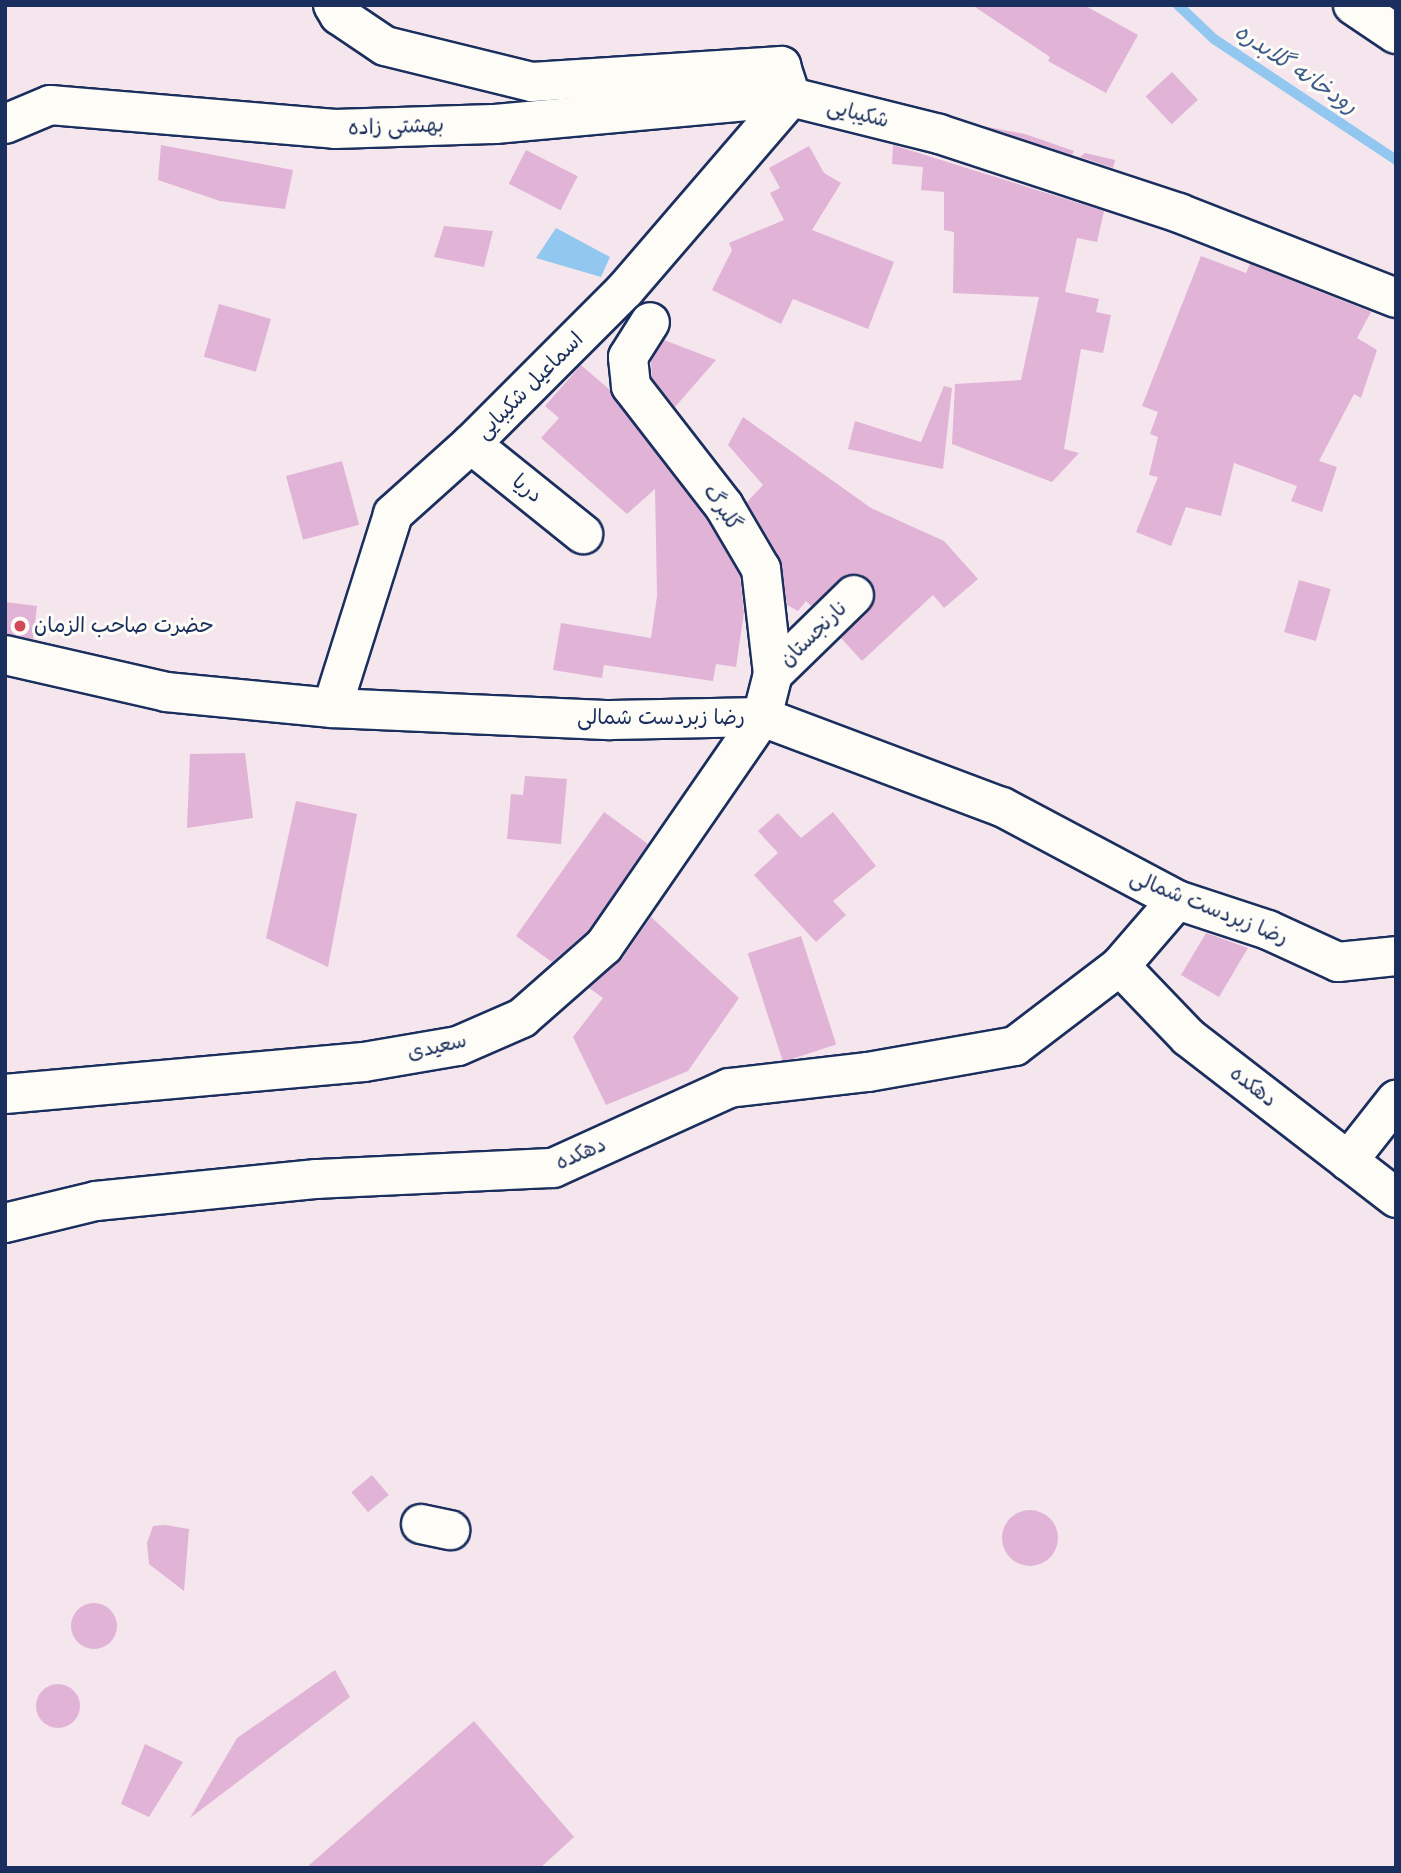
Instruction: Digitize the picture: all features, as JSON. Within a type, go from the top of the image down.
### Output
[{"type":"street","points":[[333,5],[339,15],[385,46],[532,82],[781,66],[791,97]]},
{"type":"street","points":[[1353,5],[1396,34]]},
{"type":"street","name":"بهشتی زاده","points":[[5,124],[50,105],[335,130],[495,124],[791,97]]},
{"type":"street","name":"اسماعیل شکیبایی","points":[[332,708],[393,514],[471,444],[619,296],[791,97]]},
{"type":"street","name":"شکیبایی","points":[[791,97],[939,134],[1179,213],[1396,298]]},
{"type":"street","name":"گلبرگ","points":[[619,296],[657,324],[628,357],[631,386],[724,506],[761,569],[773,674],[762,718]]},
{"type":"street","name":"دریا","points":[[471,444],[583,534]]},
{"type":"street","name":"نارنجستان","points":[[773,674],[855,595]]},
{"type":"street","name":"رضا زبردست شمالی","points":[[5,655],[166,692],[332,708],[611,720],[762,718],[1002,807],[1177,900],[1268,930],[1338,962],[1396,956]]},
{"type":"street","name":"سعیدی","points":[[5,1094],[364,1062],[458,1046],[522,1018],[604,946],[762,718]]},
{"type":"street","name":"دهکده","points":[[5,1223],[96,1201],[317,1179],[553,1168],[729,1088],[868,1072],[1015,1046],[1120,966],[1177,900]]},
{"type":"street","name":"دهکده","points":[[1120,966],[1188,1037],[1396,1198]]},
{"type":"street","points":[[1349,1161],[1396,1100]]},
{"type":"water","points":[[556,228],[610,257],[601,277],[536,258]]},
{"type":"building","points":[[972,5],[1084,5],[1138,35],[1106,93],[1048,61],[1050,57]]},
{"type":"building","points":[[1172,72],[1198,100],[1172,124],[1146,97]]},
{"type":"building","points":[[983,126],[1025,134],[1074,151],[1072,155]]},
{"type":"building","points":[[161,145],[293,170],[285,209],[220,201],[158,180]]},
{"type":"building","points":[[893,145],[1104,211],[1097,242],[1077,238],[1065,292],[1099,299],[1096,312],[1111,315],[1103,353],[1081,349],[1064,449],[1079,453],[1052,482],[952,444],[955,384],[1021,380],[1039,297],[953,293],[954,232],[944,230],[944,192],[921,190],[923,167],[892,164]]},
{"type":"building","points":[[809,146],[824,173],[841,183],[812,230],[894,262],[868,329],[793,299],[781,324],[712,290],[732,250],[729,243],[784,220],[770,193],[780,188],[769,168]]},
{"type":"building","points":[[526,150],[578,176],[560,210],[509,184]]},
{"type":"building","points":[[1085,153],[1115,160],[1113,168],[1080,157]]},
{"type":"building","points":[[444,226],[493,231],[484,267],[434,257]]},
{"type":"building","points":[[1201,256],[1246,273],[1250,264],[1371,312],[1357,338],[1377,350],[1361,398],[1354,394],[1319,461],[1337,467],[1322,512],[1291,501],[1297,486],[1234,463],[1221,516],[1186,507],[1171,546],[1136,532],[1158,477],[1149,475],[1158,437],[1150,434],[1158,412],[1142,406]]},
{"type":"building","points":[[219,304],[271,319],[256,372],[204,357]]},
{"type":"building","points":[[664,340],[716,360],[675,407],[652,378],[651,362]]},
{"type":"building","points":[[581,365],[610,390],[706,518],[740,576],[744,612],[736,667],[716,664],[713,681],[604,665],[602,678],[553,670],[561,623],[651,638],[657,596],[655,489],[627,514],[541,438],[559,418],[545,406]]},
{"type":"building","points":[[944,386],[952,388],[943,469],[848,449],[855,421],[921,442]]},
{"type":"building","points":[[743,417],[871,508],[944,541],[978,579],[944,608],[933,595],[862,661],[841,638],[870,610],[875,589],[861,574],[849,574],[811,606],[806,601],[798,611],[787,605],[780,558],[747,502],[763,485],[728,445]]},
{"type":"building","points":[[342,461],[359,525],[303,540],[286,476]]},
{"type":"building","points":[[1299,580],[1331,589],[1316,641],[1284,632]]},
{"type":"building","name":"حضرت صاحب الزمان","points":[[5,602],[37,606],[33,639],[5,634]]},
{"type":"building","points":[[245,753],[253,818],[187,828],[190,754]]},
{"type":"building","points":[[525,776],[567,779],[561,844],[507,839],[511,794],[523,795]]},
{"type":"building","points":[[296,801],[357,814],[328,967],[266,938]]},
{"type":"building","points":[[604,812],[648,844],[588,931],[552,962],[516,936]]},
{"type":"building","points":[[833,812],[876,866],[833,901],[846,915],[816,942],[754,875],[778,853],[758,831],[778,813],[801,838]]},
{"type":"building","points":[[651,917],[739,998],[688,1071],[606,1105],[573,1037],[603,998],[589,988],[622,959]]},
{"type":"building","points":[[1206,933],[1248,948],[1219,997],[1181,975]]},
{"type":"building","points":[[801,936],[836,1044],[783,1062],[748,953]]},
{"type":"building","points":[[372,1475],[389,1495],[368,1512],[351,1492]]},
{"type":"building","points":[[1025,1510],[1035,1510],[1050,1518],[1056,1527],[1056,1549],[1050,1558],[1035,1566],[1025,1566],[1007,1554],[1002,1543],[1002,1533],[1014,1515]]},
{"type":"building","points":[[153,1526],[189,1529],[184,1591],[149,1564],[147,1543]]},
{"type":"building","points":[[94,1603],[110,1610],[117,1626],[110,1642],[94,1649],[78,1642],[71,1626],[78,1610]]},
{"type":"building","points":[[335,1670],[350,1697],[190,1818],[237,1738]]},
{"type":"building","points":[[58,1684],[73,1691],[80,1706],[73,1721],[58,1728],[43,1721],[36,1706],[43,1691]]},
{"type":"building","points":[[474,1721],[574,1837],[540,1868],[306,1868]]},
{"type":"building","points":[[145,1744],[183,1762],[149,1817],[121,1804]]},
{"type":"waterway","name":"رودخانه گلابدره","points":[[1178,5],[1214,39],[1396,160]]},
{"type":"place","name":"حضرت صاحب الزمان","points":[[20,626]]}]
